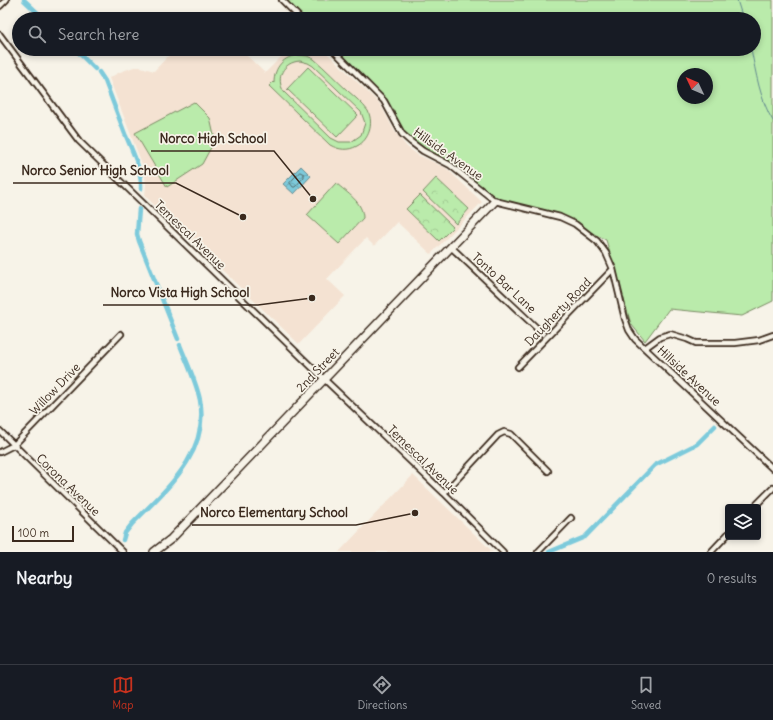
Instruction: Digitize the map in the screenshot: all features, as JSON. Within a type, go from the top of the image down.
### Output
[{"type":"street","points":[[0,6],[6,0]]},
{"type":"street","points":[[282,0],[294,12]]},
{"type":"street","name":"Temescal Avenue","points":[[0,35],[12,51]]},
{"type":"street","name":"Temescal Avenue","points":[[16,56],[79,141],[324,379],[444,493],[503,552]]},
{"type":"street","name":"Hillside Avenue","points":[[339,56],[384,101],[402,134],[423,151],[450,165],[495,202],[560,217],[575,224],[597,240],[606,253],[613,269],[625,319],[629,330],[635,339],[773,469]]},
{"type":"street","name":"2nd Street","points":[[154,552],[171,539],[495,202]]},
{"type":"street","name":"Tonto Bar Lane","points":[[451,247],[543,334]]},
{"type":"street","name":"Daugherty Road","points":[[518,368],[613,269]]},
{"type":"street","name":"Willow Drive","points":[[0,452],[14,446],[121,334]]},
{"type":"street","points":[[645,348],[660,338],[670,334],[696,343],[759,340],[773,335]]},
{"type":"street","name":"Corona Avenue","points":[[0,431],[123,552]]},
{"type":"street","points":[[444,493],[498,435],[504,432],[511,434],[548,471]]},
{"type":"street","points":[[757,504],[773,488]]},
{"type":"street","points":[[538,552],[571,518]]},
{"type":"street","points":[[711,552],[725,537]]},
{"type":"shaded area","points":[[168,56],[247,56],[265,73],[282,56],[330,56],[380,104],[395,132],[407,147],[418,155],[446,168],[482,202],[431,254],[397,222],[374,246],[366,238],[327,279],[345,296],[299,344],[145,196],[146,185],[144,169],[109,78],[134,67],[141,67],[154,71]]},
{"type":"shaded area","points":[[413,475],[493,552],[339,552]]},
{"type":"green space","points":[[290,0],[773,0],[773,301],[742,316],[669,309],[645,341],[631,324],[606,240],[560,217],[495,201],[450,165],[423,151],[402,134],[384,101],[339,56],[761,56],[761,12],[294,12],[285,3]]},
{"type":"green space","points":[[294,56],[307,56],[314,59],[366,108],[370,116],[370,126],[365,140],[354,148],[347,149],[340,149],[330,145],[269,86],[273,82],[274,83],[274,77],[278,67],[284,60]],"holes":[[[300,61],[313,66],[361,112],[365,123],[361,135],[351,142],[339,142],[331,138],[284,92],[281,87],[280,81],[282,72],[289,64]]]},
{"type":"green space","points":[[308,67],[358,115],[337,137],[287,89]]},
{"type":"green space","points":[[194,102],[210,118],[215,140],[202,164],[167,187],[135,133]]},
{"type":"green space","points":[[436,178],[469,209],[456,224],[423,192]]},
{"type":"green space","points":[[336,183],[357,203],[362,212],[363,218],[339,244],[307,215]]},
{"type":"green space","points":[[420,195],[453,227],[439,241],[406,209]]},
{"type":"water","points":[[301,166],[311,176],[294,194],[283,184]]},
{"type":"waterway","points":[[24,0],[37,12]]},
{"type":"waterway","points":[[737,0],[741,12]]},
{"type":"waterway","points":[[82,56],[95,69]]},
{"type":"waterway","points":[[752,56],[762,95],[773,121]]},
{"type":"waterway","points":[[99,72],[105,81],[125,134]]},
{"type":"waterway","points":[[126,136],[139,168],[141,189]]},
{"type":"waterway","points":[[139,209],[137,234],[139,241],[178,339]]},
{"type":"waterway","points":[[123,540],[125,533],[132,524],[171,484],[182,470],[192,454],[198,437],[201,419],[200,400],[194,379],[180,345]]},
{"type":"waterway","points":[[549,552],[585,537],[655,465],[697,444],[715,426]]},
{"type":"place","name":"Norco High School","points":[[313,199]]},
{"type":"place","name":"Norco Senior High School","points":[[243,217]]},
{"type":"place","name":"Norco Vista High School","points":[[312,298]]},
{"type":"place","name":"Norco Elementary School","points":[[415,513]]}]
